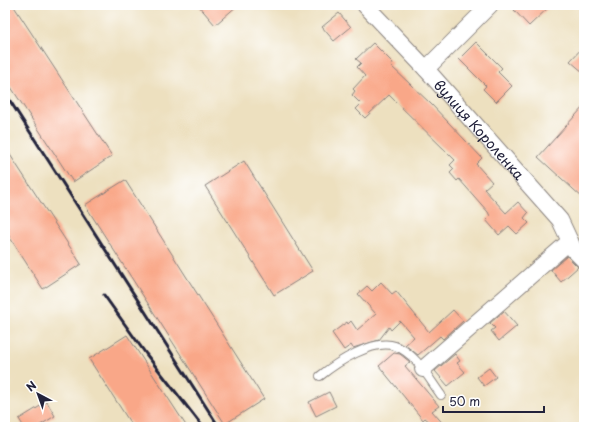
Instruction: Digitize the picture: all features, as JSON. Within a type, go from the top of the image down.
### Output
[{"type":"street","name":"вулиця Короленка","points":[[365,5],[426,69],[560,220],[574,250],[584,260]]},
{"type":"street","points":[[426,69],[490,5]]},
{"type":"street","points":[[423,369],[570,241]]},
{"type":"lane","points":[[320,376],[334,365],[360,352],[382,344],[395,346],[409,355],[423,369],[441,395]]},
{"type":"building","points":[[5,5],[13,5],[112,156],[73,182],[5,78]]},
{"type":"building","points":[[198,5],[238,5],[215,25]]},
{"type":"building","points":[[520,5],[551,5],[529,26],[514,10]]},
{"type":"building","points":[[339,13],[351,27],[334,41],[322,27]]},
{"type":"building","points":[[476,42],[502,68],[498,72],[512,86],[496,102],[483,89],[486,86],[459,59]]},
{"type":"building","points":[[373,43],[393,63],[391,66],[431,104],[482,158],[476,164],[492,182],[484,189],[506,213],[518,202],[528,213],[524,218],[529,223],[517,234],[509,226],[499,235],[486,220],[490,216],[488,212],[459,179],[457,181],[450,173],[454,169],[450,165],[455,160],[389,95],[365,118],[356,109],[361,104],[352,95],[355,91],[353,89],[365,76],[357,67],[361,63],[356,59]]},
{"type":"building","points":[[584,46],[584,73],[570,61]]},
{"type":"building","points":[[584,106],[584,199],[538,157]]},
{"type":"building","points":[[5,147],[81,264],[43,289],[5,230]]},
{"type":"building","points":[[244,161],[313,271],[274,295],[205,186]]},
{"type":"building","points":[[125,180],[264,399],[225,424],[85,205]]},
{"type":"building","points":[[567,256],[578,267],[561,282],[551,270]]},
{"type":"building","points":[[381,282],[392,294],[396,291],[429,332],[453,310],[463,321],[443,339],[440,336],[418,355],[405,345],[414,337],[400,321],[391,330],[389,327],[379,340],[353,348],[351,345],[344,350],[332,333],[347,322],[348,324],[351,321],[357,330],[376,314],[358,294],[367,286],[372,291]]},
{"type":"building","points":[[504,311],[517,326],[499,341],[491,331],[495,328],[490,323]]},
{"type":"building","points":[[127,335],[187,427],[133,427],[89,359]]},
{"type":"building","points":[[394,353],[400,354],[410,362],[405,366],[439,406],[432,411],[446,427],[436,427],[425,418],[423,420],[379,366]]},
{"type":"building","points":[[455,354],[460,361],[457,363],[465,372],[448,386],[435,371]]},
{"type":"building","points":[[489,368],[496,377],[484,386],[477,377]]},
{"type":"building","points":[[329,392],[336,406],[316,416],[309,402]]},
{"type":"building","points":[[47,402],[55,416],[37,427],[24,427],[19,419]]},
{"type":"railway","points":[[5,93],[219,427]]},
{"type":"railway","points":[[104,295],[146,354],[203,427]]}]
